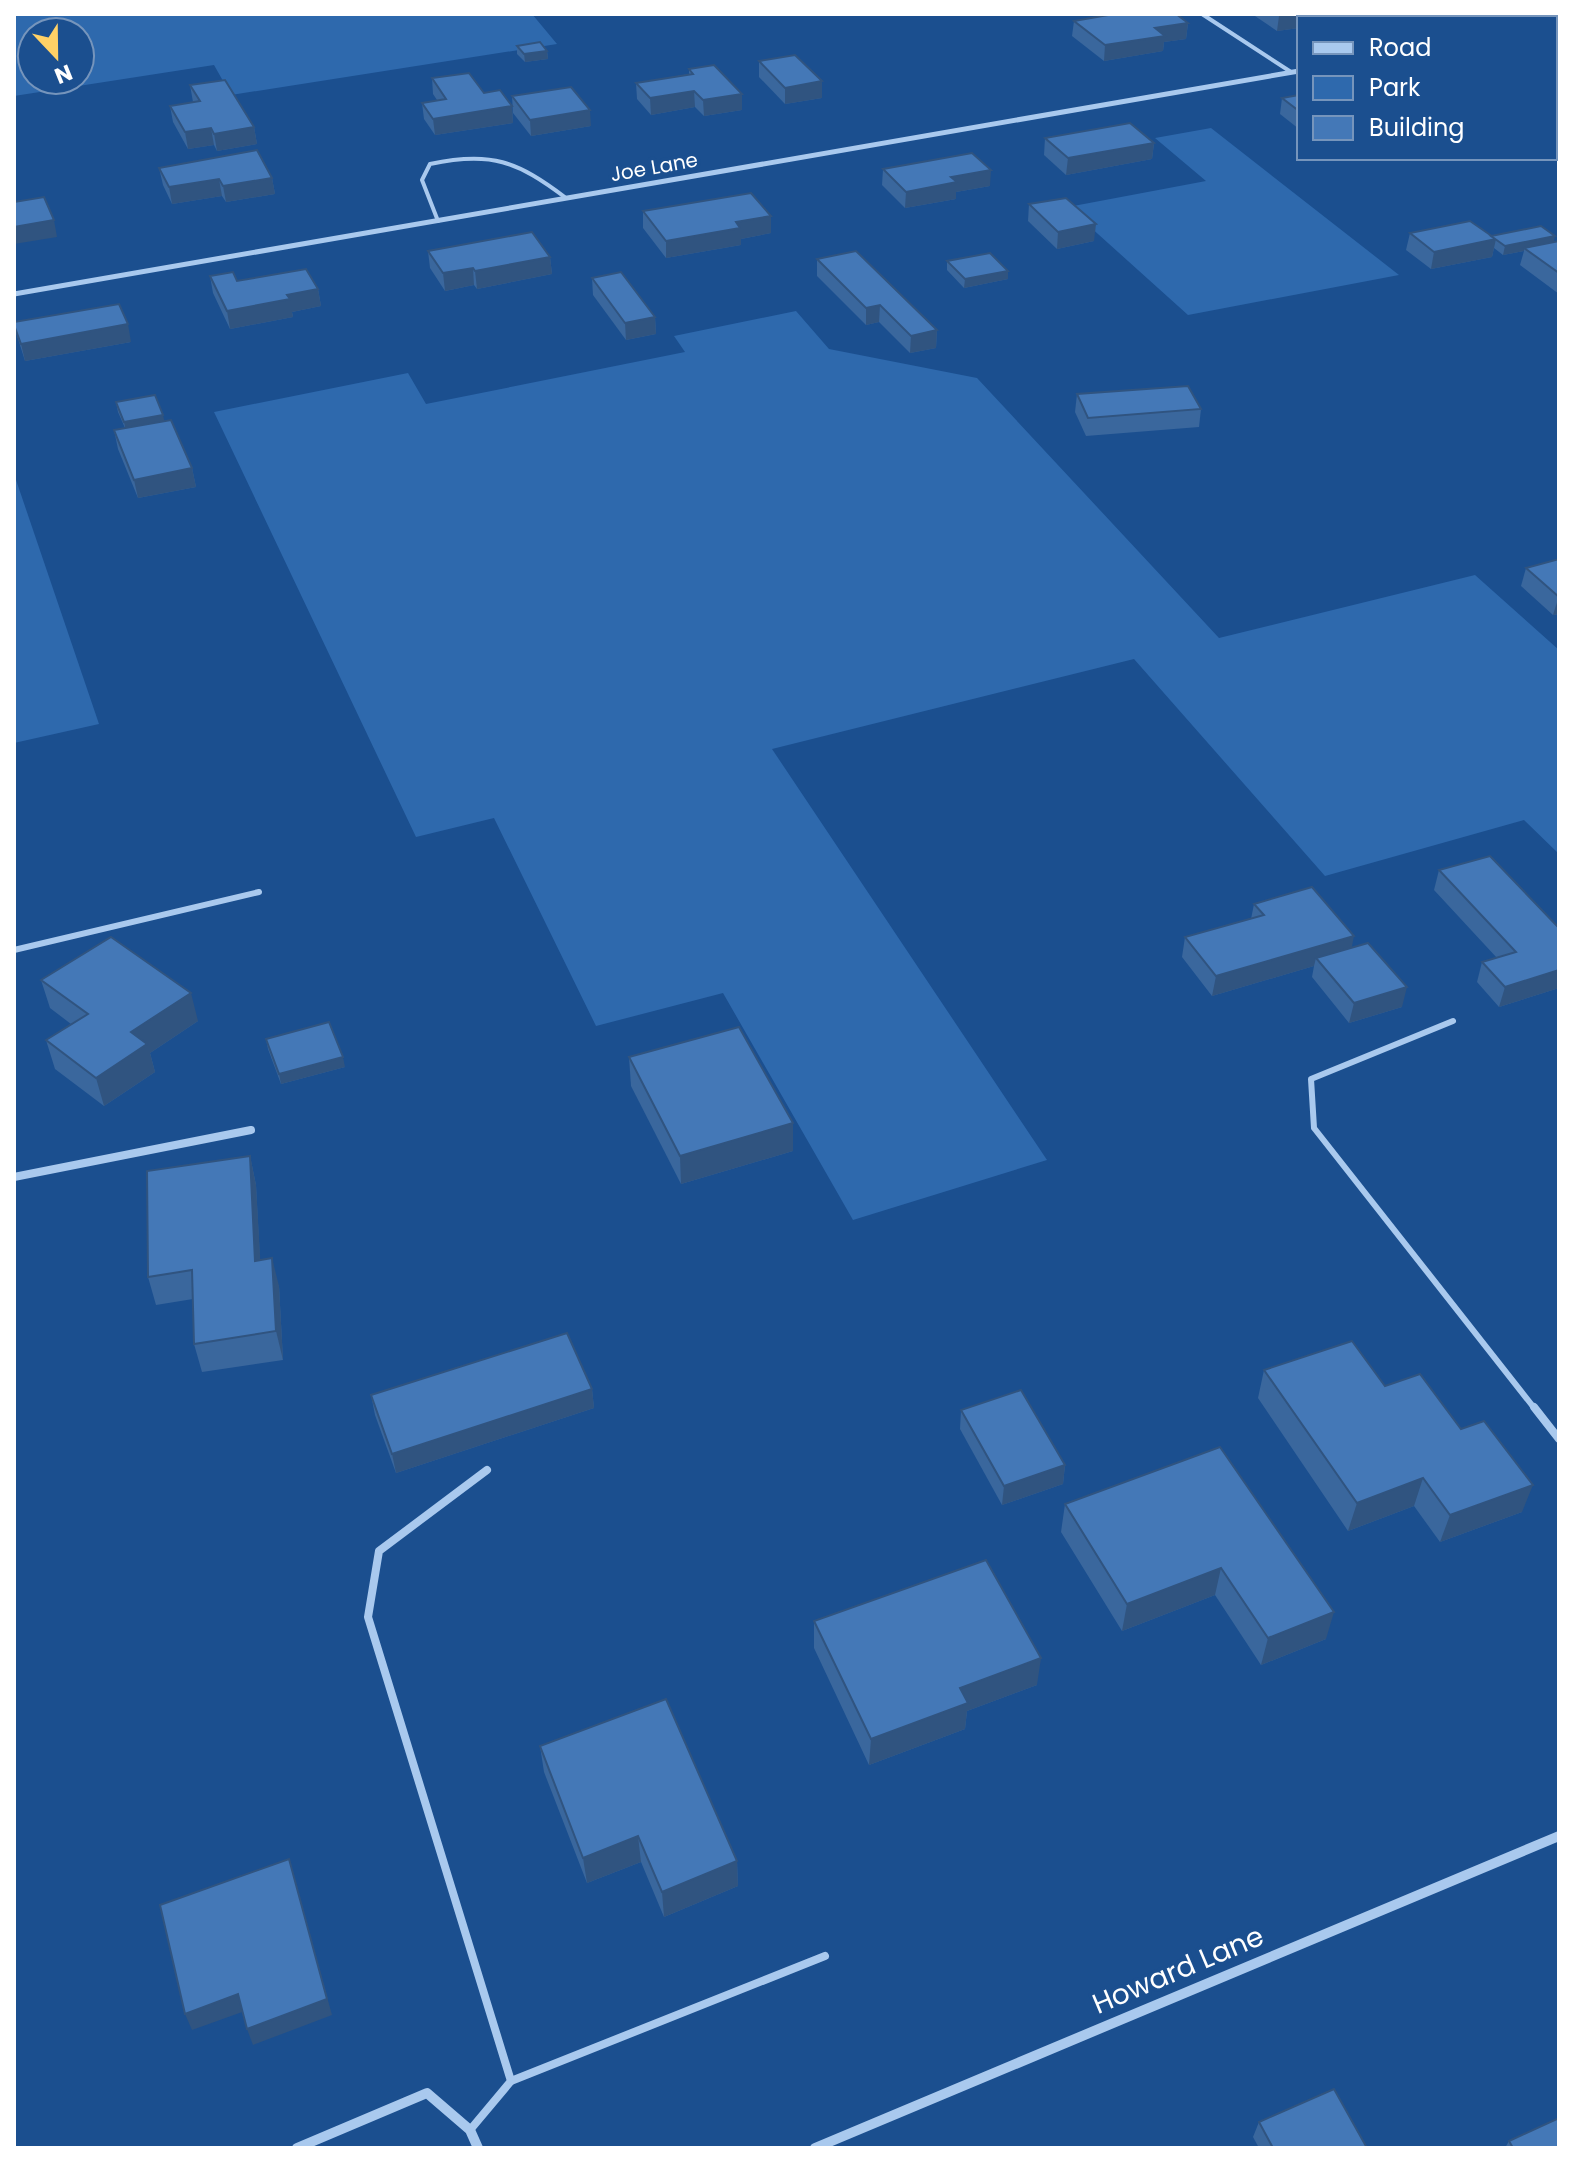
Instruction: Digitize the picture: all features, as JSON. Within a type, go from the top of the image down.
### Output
[{"type":"street","name":"Joe Lane","points":[[14,294],[1297,71]]},
{"type":"street","points":[[14,1177],[251,1130]]},
{"type":"street","name":"Howard Lane","points":[[815,2148],[1559,1836]]},
{"type":"street","points":[[297,2148],[427,2093],[470,2130],[478,2148]]},
{"type":"lane","points":[[1202,14],[1291,72]]},
{"type":"lane","points":[[438,221],[422,180],[430,164],[460,157],[494,156],[566,198]]},
{"type":"lane","points":[[14,950],[259,892]]},
{"type":"lane","points":[[1453,1021],[1311,1079],[1314,1128],[1559,1439]]},
{"type":"lane","points":[[487,1470],[379,1551],[368,1617],[511,2081]]},
{"type":"lane","points":[[470,2130],[511,2081],[825,1956]]},
{"type":"green space","points":[[14,14],[532,14],[557,44],[231,95],[214,65],[96,83],[96,16],[16,16],[16,96]]},
{"type":"green space","points":[[1211,128],[1399,275],[1188,315],[1068,207],[1206,181],[1155,138]]},
{"type":"green space","points":[[796,311],[829,349],[977,378],[1219,638],[1475,575],[1559,650],[1559,854],[1524,820],[1325,876],[1134,659],[772,749],[1047,1160],[853,1220],[723,993],[596,1026],[494,818],[416,837],[214,412],[408,373],[426,404],[685,352],[674,336]]},
{"type":"green space","points":[[14,474],[99,724],[14,743]]},
{"type":"building","points":[[1114,14],[1176,14],[1188,23],[1155,28],[1165,36],[1105,45],[1074,21]]},
{"type":"building","points":[[540,42],[547,51],[524,54],[517,46]]},
{"type":"building","points":[[795,55],[822,81],[785,88],[759,61]]},
{"type":"building","points":[[714,65],[742,94],[703,100],[694,91],[650,98],[636,83],[693,74],[689,69]]},
{"type":"building","points":[[469,73],[484,93],[500,90],[512,106],[433,119],[422,103],[446,99],[432,78]]},
{"type":"building","points":[[225,80],[254,127],[214,134],[211,128],[185,132],[170,106],[200,101],[190,85]]},
{"type":"building","points":[[571,87],[590,110],[530,120],[512,96]]},
{"type":"building","points":[[1297,95],[1297,109],[1282,98]]},
{"type":"building","points":[[1130,123],[1154,143],[1068,158],[1045,138]]},
{"type":"building","points":[[257,150],[272,178],[223,186],[219,179],[169,187],[159,168]]},
{"type":"building","points":[[972,153],[991,170],[951,177],[957,182],[906,192],[883,169]]},
{"type":"building","points":[[751,193],[771,216],[736,222],[740,228],[666,241],[643,211]]},
{"type":"building","points":[[44,197],[54,220],[14,227],[14,202]]},
{"type":"building","points":[[1066,198],[1096,224],[1058,232],[1029,204]]},
{"type":"building","points":[[1470,221],[1496,239],[1434,252],[1410,233]]},
{"type":"building","points":[[1541,226],[1555,236],[1505,246],[1491,236]]},
{"type":"building","points":[[532,232],[550,257],[475,271],[473,268],[443,273],[428,251]]},
{"type":"building","points":[[1559,241],[1559,273],[1524,248]]},
{"type":"building","points":[[856,251],[937,330],[911,336],[880,305],[866,308],[817,259]]},
{"type":"building","points":[[990,253],[1008,271],[965,279],[947,261]]},
{"type":"building","points":[[306,269],[318,289],[287,295],[290,299],[227,311],[210,276],[233,272],[237,281]]},
{"type":"building","points":[[621,272],[655,317],[625,323],[592,278]]},
{"type":"building","points":[[119,304],[128,324],[21,344],[14,325],[14,322]]},
{"type":"building","points":[[1188,386],[1201,409],[1088,418],[1077,394]]},
{"type":"building","points":[[155,395],[163,415],[124,422],[116,402]]},
{"type":"building","points":[[171,420],[192,468],[134,480],[114,430]]},
{"type":"building","points":[[1559,559],[1559,597],[1526,568]]},
{"type":"building","points":[[1490,856],[1559,928],[1559,970],[1505,987],[1482,962],[1516,952],[1439,870]]},
{"type":"building","points":[[1312,887],[1354,936],[1216,976],[1185,937],[1264,915],[1254,904]]},
{"type":"building","points":[[111,937],[191,993],[131,1032],[147,1044],[96,1078],[46,1040],[88,1014],[41,980]]},
{"type":"building","points":[[1368,943],[1407,987],[1354,1003],[1316,958]]},
{"type":"building","points":[[329,1022],[343,1057],[279,1074],[266,1039]]},
{"type":"building","points":[[739,1027],[793,1123],[680,1156],[629,1057]]},
{"type":"building","points":[[250,1156],[255,1261],[272,1258],[276,1331],[194,1344],[192,1270],[148,1277],[147,1171]]},
{"type":"building","points":[[567,1333],[592,1389],[392,1454],[371,1395]]},
{"type":"building","points":[[1352,1341],[1385,1386],[1420,1374],[1461,1429],[1484,1421],[1533,1485],[1450,1515],[1423,1478],[1357,1503],[1264,1370]]},
{"type":"building","points":[[1021,1390],[1065,1465],[1004,1486],[961,1410]]},
{"type":"building","points":[[1220,1447],[1334,1612],[1268,1638],[1221,1568],[1127,1604],[1065,1504]]},
{"type":"building","points":[[986,1560],[1041,1658],[960,1688],[968,1703],[871,1739],[814,1621]]},
{"type":"building","points":[[666,1699],[737,1861],[662,1892],[638,1836],[583,1858],[540,1746]]},
{"type":"building","points":[[289,1859],[327,1999],[247,2029],[238,1994],[185,2014],[160,1905]]},
{"type":"building","points":[[1334,2089],[1367,2148],[1273,2148],[1259,2122]]},
{"type":"building","points":[[1559,2118],[1559,2148],[1513,2148],[1509,2141]]}]
